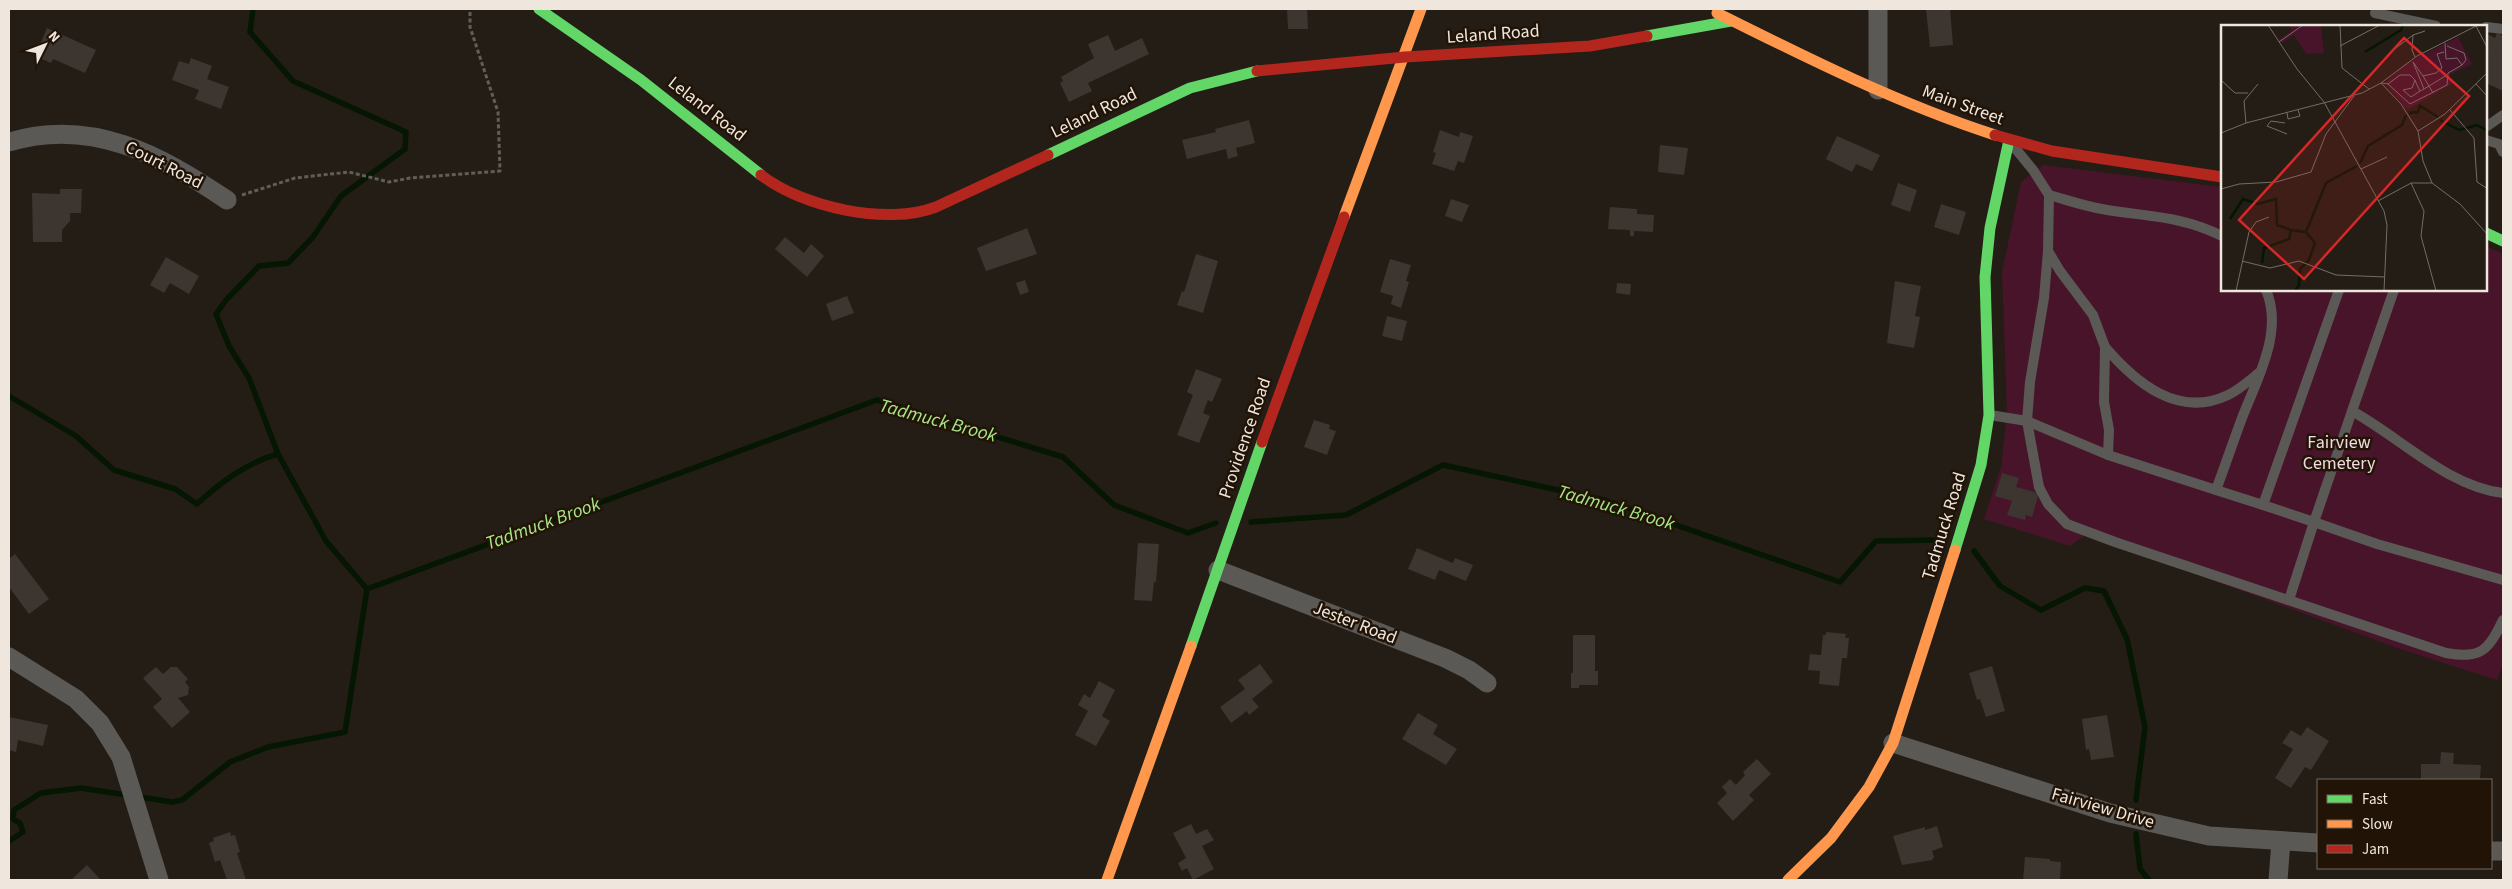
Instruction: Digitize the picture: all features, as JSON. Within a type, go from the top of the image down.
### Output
[{"type":"street","name":"Leland Road","points":[[539,9],[641,80],[765,178],[824,205],[853,213],[883,216],[917,213],[956,199],[1190,88],[1246,72],[1405,57],[1590,46],[1731,20]]},
{"type":"street","name":"Providence Road","points":[[1107,880],[1218,570],[1284,378],[1405,57],[1421,9]]},
{"type":"street","name":"Main Street","points":[[1710,9],[1878,90],[1945,119],[2009,140],[2052,151],[2221,177]]},
{"type":"street","points":[[1878,9],[1878,90]]},
{"type":"street","name":"Court Road","points":[[9,142],[56,134],[100,137],[142,150],[186,173],[227,200]]},
{"type":"street","name":"Tadmuck Road","points":[[1788,880],[1831,838],[1869,787],[1893,743],[1981,465],[1989,415],[1985,277],[1990,228],[2009,140]]},
{"type":"street","points":[[2487,233],[2503,241]]},
{"type":"street","name":"Jester Road","points":[[1218,570],[1445,658],[1469,670],[1488,683]]},
{"type":"street","points":[[9,657],[76,699],[100,723],[121,757],[159,880]]},
{"type":"street","name":"Fairview Drive","points":[[1893,743],[2110,813],[2208,836],[2317,843]]},
{"type":"street","points":[[2278,880],[2281,841]]},
{"type":"lane","points":[[2375,13],[2431,25]]},
{"type":"lane","points":[[2487,27],[2503,29]]},
{"type":"lane","points":[[2487,125],[2503,115]]},
{"type":"lane","points":[[2009,140],[2033,170],[2049,195],[2048,251],[2044,298],[2030,382],[2027,421],[2040,487],[2048,504],[2067,524],[2446,653],[2467,657],[2482,652],[2494,640],[2503,620]]},
{"type":"lane","points":[[2487,140],[2499,144],[2503,152]]},
{"type":"lane","points":[[2049,195],[2102,209],[2163,216],[2199,225],[2221,236]]},
{"type":"lane","points":[[2048,251],[2060,271],[2093,315],[2105,347],[2126,371],[2142,384],[2163,396],[2182,402],[2205,402],[2228,395],[2260,372]]},
{"type":"lane","points":[[2216,490],[2269,346],[2272,326],[2270,299],[2266,291]]},
{"type":"lane","points":[[2263,505],[2339,291]]},
{"type":"lane","points":[[2288,600],[2394,291]]},
{"type":"lane","points":[[2105,347],[2104,402],[2108,430],[2108,455]]},
{"type":"lane","points":[[2352,411],[2379,426],[2461,482],[2503,493]]},
{"type":"lane","points":[[1989,415],[2027,421],[2108,455],[2386,546],[2503,580]]},
{"type":"path","points":[[227,200],[295,178],[349,172],[389,182],[410,178],[500,171],[498,112],[470,27],[470,9]]},
{"type":"green space","name":"Fairview Cemetery","points":[[2043,165],[2221,187],[2221,291],[2487,291],[2487,246],[2503,254],[2503,664],[2497,680],[2400,649],[2087,534],[2070,546],[1984,519],[2001,467],[2007,415],[2002,272],[2021,182]]},
{"type":"building","points":[[1287,9],[1307,9],[1308,29],[1288,29]]},
{"type":"building","points":[[1926,9],[1950,9],[1953,45],[1930,47]]},
{"type":"building","points":[[47,28],[96,50],[85,73],[53,59],[51,63],[35,56]]},
{"type":"building","points":[[2497,33],[2503,36],[2503,91],[2487,83],[2487,34],[2495,38]]},
{"type":"building","points":[[1108,35],[1115,51],[1142,38],[1149,54],[1088,83],[1092,91],[1069,102],[1060,83],[1063,81],[1061,77],[1094,58],[1088,44]]},
{"type":"building","points":[[191,58],[212,66],[207,79],[229,87],[221,109],[195,99],[199,90],[172,80],[179,61],[189,64]]},
{"type":"building","points":[[1249,120],[1255,143],[1236,148],[1238,156],[1228,159],[1226,149],[1187,159],[1182,140],[1216,132],[1215,129]]},
{"type":"building","points":[[1440,130],[1459,137],[1460,132],[1473,136],[1464,163],[1458,161],[1454,171],[1432,164],[1436,153],[1433,152]]},
{"type":"building","points":[[1837,136],[1880,155],[1872,171],[1856,164],[1852,172],[1826,159]]},
{"type":"building","points":[[1660,145],[1688,148],[1684,175],[1658,172]]},
{"type":"building","points":[[1898,183],[1917,190],[1910,212],[1891,205]]},
{"type":"building","points":[[60,189],[82,189],[81,213],[70,213],[70,221],[62,230],[62,242],[33,242],[32,193],[60,194]]},
{"type":"building","points":[[1451,199],[1469,205],[1462,222],[1445,216]]},
{"type":"building","points":[[1941,204],[1966,212],[1959,235],[1934,227]]},
{"type":"building","points":[[1610,207],[1637,209],[1637,214],[1654,215],[1653,232],[1634,231],[1634,236],[1630,236],[1630,230],[1608,229]]},
{"type":"building","points":[[1027,228],[1037,254],[986,271],[977,248]]},
{"type":"building","points":[[785,237],[804,253],[811,244],[824,256],[807,277],[775,249]]},
{"type":"building","points":[[1196,254],[1218,261],[1203,313],[1177,305],[1182,291],[1184,292]]},
{"type":"building","points":[[166,257],[199,276],[189,294],[170,283],[164,293],[150,285]]},
{"type":"building","points":[[1390,259],[1411,265],[1406,281],[1409,282],[1401,308],[1391,304],[1393,296],[1380,292]]},
{"type":"building","points":[[1025,280],[1029,292],[1020,295],[1016,283]]},
{"type":"building","points":[[1895,281],[1921,286],[1915,316],[1920,317],[1914,348],[1887,343]]},
{"type":"building","points":[[1617,283],[1631,284],[1630,295],[1616,293]]},
{"type":"building","points":[[847,296],[854,313],[832,321],[826,304]]},
{"type":"building","points":[[1387,316],[1407,321],[1402,341],[1382,336]]},
{"type":"building","points":[[1196,369],[1222,379],[1212,402],[1208,400],[1203,413],[1210,416],[1199,443],[1177,435],[1193,395],[1187,392]]},
{"type":"building","points":[[1314,420],[1330,425],[1329,429],[1336,431],[1327,455],[1304,447]]},
{"type":"building","points":[[2002,473],[2019,478],[2016,487],[2039,493],[2032,517],[2026,515],[2025,520],[2007,515],[2012,501],[1995,496]]},
{"type":"building","points":[[1138,543],[1159,544],[1156,582],[1154,582],[1152,601],[1134,600]]},
{"type":"building","points":[[1417,548],[1453,563],[1455,558],[1473,565],[1466,581],[1439,570],[1435,580],[1408,569]]},
{"type":"building","points":[[15,554],[49,599],[29,614],[9,587],[9,559]]},
{"type":"building","points":[[1826,632],[1846,634],[1845,638],[1849,638],[1847,658],[1842,658],[1839,686],[1819,684],[1820,671],[1808,670],[1810,654],[1821,655],[1823,635],[1826,635]]},
{"type":"building","points":[[1573,635],[1595,635],[1595,671],[1598,671],[1598,685],[1579,685],[1579,688],[1571,688]]},
{"type":"building","points":[[1260,664],[1273,682],[1252,699],[1259,707],[1249,715],[1247,711],[1231,723],[1220,707],[1245,689],[1238,680]]},
{"type":"building","points":[[1992,666],[2005,711],[1986,717],[1980,699],[1977,700],[1969,673]]},
{"type":"building","points":[[156,667],[163,674],[171,667],[177,667],[188,679],[185,682],[189,687],[188,695],[178,698],[190,712],[172,728],[153,707],[162,699],[143,678]]},
{"type":"building","points":[[1099,681],[1115,690],[1102,716],[1110,721],[1096,746],[1075,735],[1088,711],[1078,705],[1084,694],[1090,698]]},
{"type":"building","points":[[1418,713],[1438,725],[1433,734],[1457,749],[1446,765],[1402,739]]},
{"type":"building","points":[[2107,715],[2114,757],[2091,760],[2089,749],[2086,750],[2082,719]]},
{"type":"building","points":[[9,717],[48,725],[43,746],[18,740],[16,752],[9,750]]},
{"type":"building","points":[[2307,727],[2329,741],[2311,770],[2305,767],[2291,788],[2275,778],[2293,749],[2282,743],[2291,730],[2301,736]]},
{"type":"building","points":[[2441,752],[2454,753],[2453,764],[2481,765],[2480,779],[2421,779],[2421,764],[2440,764]]},
{"type":"building","points":[[1757,759],[1771,774],[1749,795],[1754,800],[1733,821],[1717,803],[1727,793],[1722,787],[1730,779],[1736,785],[1745,775],[1743,772]]},
{"type":"building","points":[[1191,824],[1196,834],[1207,829],[1214,840],[1202,846],[1214,869],[1193,880],[1187,868],[1182,871],[1178,863],[1186,858],[1173,833]]},
{"type":"building","points":[[1937,826],[1943,847],[1932,851],[1934,857],[1932,860],[1902,865],[1893,836],[1925,827],[1925,830]]},
{"type":"building","points":[[230,832],[231,836],[235,835],[240,852],[237,853],[246,880],[227,880],[220,860],[215,862],[209,843],[214,841],[213,838]]},
{"type":"building","points":[[2025,857],[2061,862],[2060,880],[2023,880]]},
{"type":"building","points":[[87,865],[101,880],[71,880]]},
{"type":"waterway","points":[[253,9],[250,32],[293,81],[406,132],[405,149],[341,196],[313,237],[288,263],[259,266],[226,300],[216,314],[229,346],[249,378],[278,454]]},
{"type":"waterway","points":[[9,396],[76,436],[114,470],[175,489],[197,504],[235,474],[255,463],[278,454],[326,541],[367,589]]},
{"type":"waterway","name":"Tadmuck Brook","points":[[9,841],[23,832],[20,823],[13,819],[14,810],[41,793],[81,788],[172,802],[182,800],[230,762],[268,747],[345,732],[367,589],[877,400],[1063,457],[1114,505],[1188,533],[1216,523]]},
{"type":"waterway","name":"Tadmuck Brook","points":[[1251,522],[1346,515],[1443,465],[1604,500],[1840,582],[1876,541],[1938,540]]},
{"type":"waterway","name":"Tadmuck Brook","points":[[1974,551],[2000,586],[2041,610],[2085,588],[2104,591],[2127,639],[2145,727],[2136,800]]},
{"type":"waterway","name":"Tadmuck Brook","points":[[2136,834],[2140,869],[2149,880]]},
{"type":"traffic: fast","points":[[539,9],[641,80],[761,175]]},
{"type":"traffic: fast","points":[[1647,36],[1731,21]]},
{"type":"traffic: fast","points":[[1048,155],[1190,88],[1257,71]]},
{"type":"traffic: fast","points":[[1955,550],[1981,465],[1989,415],[1985,277],[1990,228],[2009,140]]},
{"type":"traffic: fast","points":[[2487,233],[2503,241]]},
{"type":"traffic: fast","points":[[1191,646],[1262,442]]},
{"type":"traffic: slow","points":[[1344,217],[1421,9]]},
{"type":"traffic: slow","points":[[1717,13],[1889,95],[1995,135]]},
{"type":"traffic: slow","points":[[1788,880],[1831,838],[1869,787],[1893,743],[1955,550]]},
{"type":"traffic: slow","points":[[1107,880],[1191,646]]},
{"type":"traffic: jam","points":[[1257,71],[1405,57],[1590,46],[1647,36]]},
{"type":"traffic: jam","points":[[1995,135],[2052,151],[2221,177]]},
{"type":"traffic: jam","points":[[761,175],[778,186],[821,204],[870,214],[894,215],[936,207],[1048,155]]},
{"type":"traffic: jam","points":[[1262,442],[1344,217]]}]
